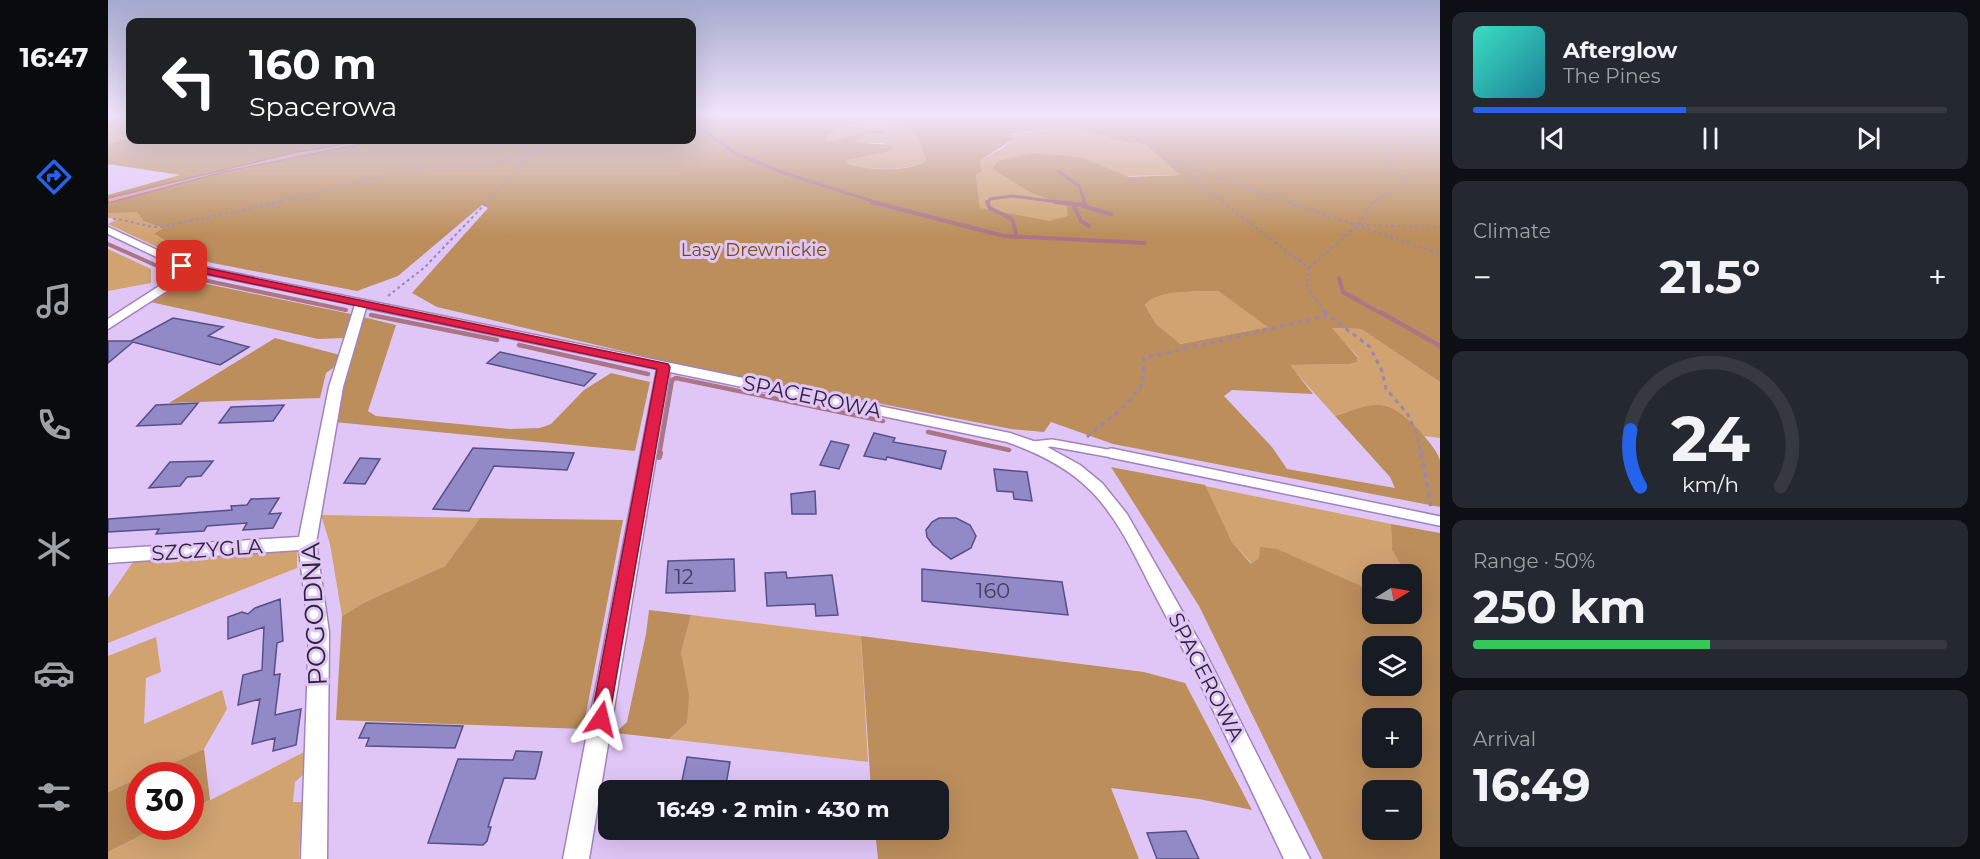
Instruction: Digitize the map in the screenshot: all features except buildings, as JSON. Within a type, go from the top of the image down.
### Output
[{"type":"street","name":"SPACEROWA","points":[[108,230],[182,266],[193,269],[1033,445],[1090,482],[1106,497],[1180,623],[1297,859]]},
{"type":"street","points":[[108,325],[193,269]]},
{"type":"street","name":"POGODNA","points":[[314,859],[319,632],[307,543],[336,387],[366,305]]},
{"type":"street","points":[[576,859],[664,367]]},
{"type":"street","name":"SZCZYGLA","points":[[108,556],[307,543]]},
{"type":"lane","points":[[1033,445],[1052,443],[1077,446],[1437,520]]},
{"type":"path","points":[[108,164],[139,155]]},
{"type":"path","points":[[366,305],[394,292],[424,267],[532,155]]},
{"type":"path","points":[[494,162],[532,155]]},
{"type":"path","points":[[1163,155],[1309,268]]},
{"type":"path","points":[[1389,155],[1385,160],[1407,180],[1375,199],[1358,225],[1309,268],[1307,288],[1327,316],[1370,347],[1382,371],[1386,388],[1407,413],[1417,434],[1437,520]]},
{"type":"path","points":[[1168,160],[1440,254]]},
{"type":"path","points":[[108,220],[121,219],[142,227],[161,227],[213,214],[284,201],[411,169],[526,161]]},
{"type":"path","points":[[1358,225],[1427,228],[1440,226]]},
{"type":"path","points":[[1077,446],[1127,404],[1143,383],[1144,358],[1327,316]]},
{"type":"shaded area","points":[[284,155],[306,155],[223,172],[108,203],[108,198]]},
{"type":"shaded area","points":[[872,155],[924,155],[926,161],[917,165],[887,169],[848,164],[847,160]]},
{"type":"shaded area","points":[[989,155],[1158,155],[1181,175],[1124,176],[1121,284],[980,208],[976,176],[982,171],[980,160]]},
{"type":"shaded area","points":[[137,212],[143,221],[163,228],[155,235],[197,260],[161,249],[108,224],[118,219],[108,218],[108,213]]},
{"type":"shaded area","points":[[108,249],[151,269],[151,283],[108,291]]},
{"type":"shaded area","points":[[1218,291],[1269,327],[1179,344],[1156,324],[1145,305],[1159,296],[1168,294]]},
{"type":"shaded area","points":[[1331,328],[1361,329],[1440,382],[1440,438],[1424,436],[1402,414],[1384,405],[1364,407],[1335,416],[1289,365],[1357,362],[1358,357]]},
{"type":"shaded area","points":[[1205,486],[1391,524],[1392,550],[1400,564],[1362,564],[1362,587],[1259,558],[1252,564],[1232,542]]},
{"type":"shaded area","points":[[321,515],[480,518],[445,566],[365,602],[342,616],[330,544]]},
{"type":"shaded area","points":[[297,551],[297,568],[108,643],[108,598],[133,562]]},
{"type":"shaded area","points":[[691,615],[861,636],[868,762],[669,739],[687,723],[681,653]]},
{"type":"shaded area","points":[[156,637],[161,672],[146,678],[144,724],[222,690],[227,709],[204,749],[175,762],[126,762],[126,784],[108,792],[108,656]]},
{"type":"shaded area","points":[[306,751],[305,773],[295,782],[293,802],[302,802],[299,859],[108,859],[108,852],[132,840],[204,840],[204,803]]},
{"type":"green space","name":"Lasy Drewnickie","points":[[108,155],[872,155],[847,160],[848,164],[867,168],[898,169],[926,161],[924,155],[988,155],[980,160],[982,171],[976,176],[980,208],[1050,221],[1068,216],[1067,206],[1032,193],[992,169],[998,161],[1025,155],[1081,157],[1129,177],[1180,175],[1157,155],[1440,155],[1440,382],[1361,329],[1332,328],[1358,358],[1357,362],[1290,365],[1313,394],[1232,390],[1224,396],[1272,447],[1287,469],[1395,488],[1390,477],[1335,416],[1371,405],[1380,405],[1397,411],[1418,429],[1440,460],[1440,507],[1113,444],[1051,422],[1044,432],[1011,429],[681,365],[437,307],[412,293],[488,208],[482,205],[398,276],[357,291],[197,260],[154,234],[163,228],[143,221],[137,212],[108,213],[108,195],[180,175],[108,164]],"holes":[[[1218,291],[1268,327],[1180,344],[1156,324],[1145,305],[1159,296],[1168,294]]]},
{"type":"green space","points":[[183,279],[351,314],[344,338],[318,339],[146,301]]},
{"type":"green space","points":[[363,317],[396,325],[368,411],[376,416],[510,429],[540,428],[551,424],[584,390],[611,373],[650,382],[635,451],[334,422]]},
{"type":"green space","points":[[275,338],[340,355],[333,368],[326,373],[320,398],[169,403]]},
{"type":"green space","points":[[1111,467],[1205,485],[1232,542],[1251,564],[1259,558],[1260,547],[1277,549],[1361,586],[1362,624],[1422,624],[1422,564],[1400,564],[1392,550],[1391,524],[1440,533],[1440,859],[1323,859],[1199,606]]},
{"type":"green space","points":[[480,518],[623,520],[583,729],[336,720],[342,616],[365,602],[445,566]]},
{"type":"green space","points":[[649,610],[691,615],[681,653],[689,695],[687,723],[669,739],[615,733],[627,722]]},
{"type":"green space","points":[[861,636],[1144,672],[1185,683],[1252,810],[1199,799],[1111,788],[1139,859],[878,859],[876,840],[949,840],[949,780],[870,780]]},
{"type":"green space","points":[[204,749],[210,800],[204,803],[204,762],[175,762]]},
{"type":"green space","points":[[126,784],[126,840],[132,840],[108,852],[108,792]]},
{"type":"waterway","points":[[740,155],[781,172],[878,203]]},
{"type":"waterway","points":[[1058,171],[1079,186],[1085,203]]},
{"type":"waterway","points":[[988,203],[990,199],[1012,196],[1066,203]]},
{"type":"waterway","points":[[872,202],[1004,236],[1017,237]]},
{"type":"waterway","points":[[987,202],[990,208],[1012,219],[1017,237]]},
{"type":"waterway","points":[[1055,202],[1073,204]]},
{"type":"waterway","points":[[1073,204],[1085,205],[1084,202]]},
{"type":"waterway","points":[[1073,204],[1081,221],[1089,226]]},
{"type":"waterway","points":[[1083,206],[1111,214]]},
{"type":"waterway","points":[[1017,237],[1145,243]]},
{"type":"waterway","points":[[108,244],[173,273]]},
{"type":"waterway","points":[[189,277],[346,310]]},
{"type":"waterway","points":[[1339,278],[1343,292],[1382,314]]},
{"type":"waterway","points":[[1380,312],[1440,346]]},
{"type":"waterway","points":[[371,315],[497,340]]},
{"type":"waterway","points":[[519,345],[648,374]]},
{"type":"waterway","points":[[659,455],[672,380],[676,378],[883,421]]},
{"type":"waterway","points":[[928,432],[1009,450]]},
{"type":"waterway","points":[[659,457],[660,453]]},
{"type":"route","points":[[182,266],[664,367],[601,719]]}]
